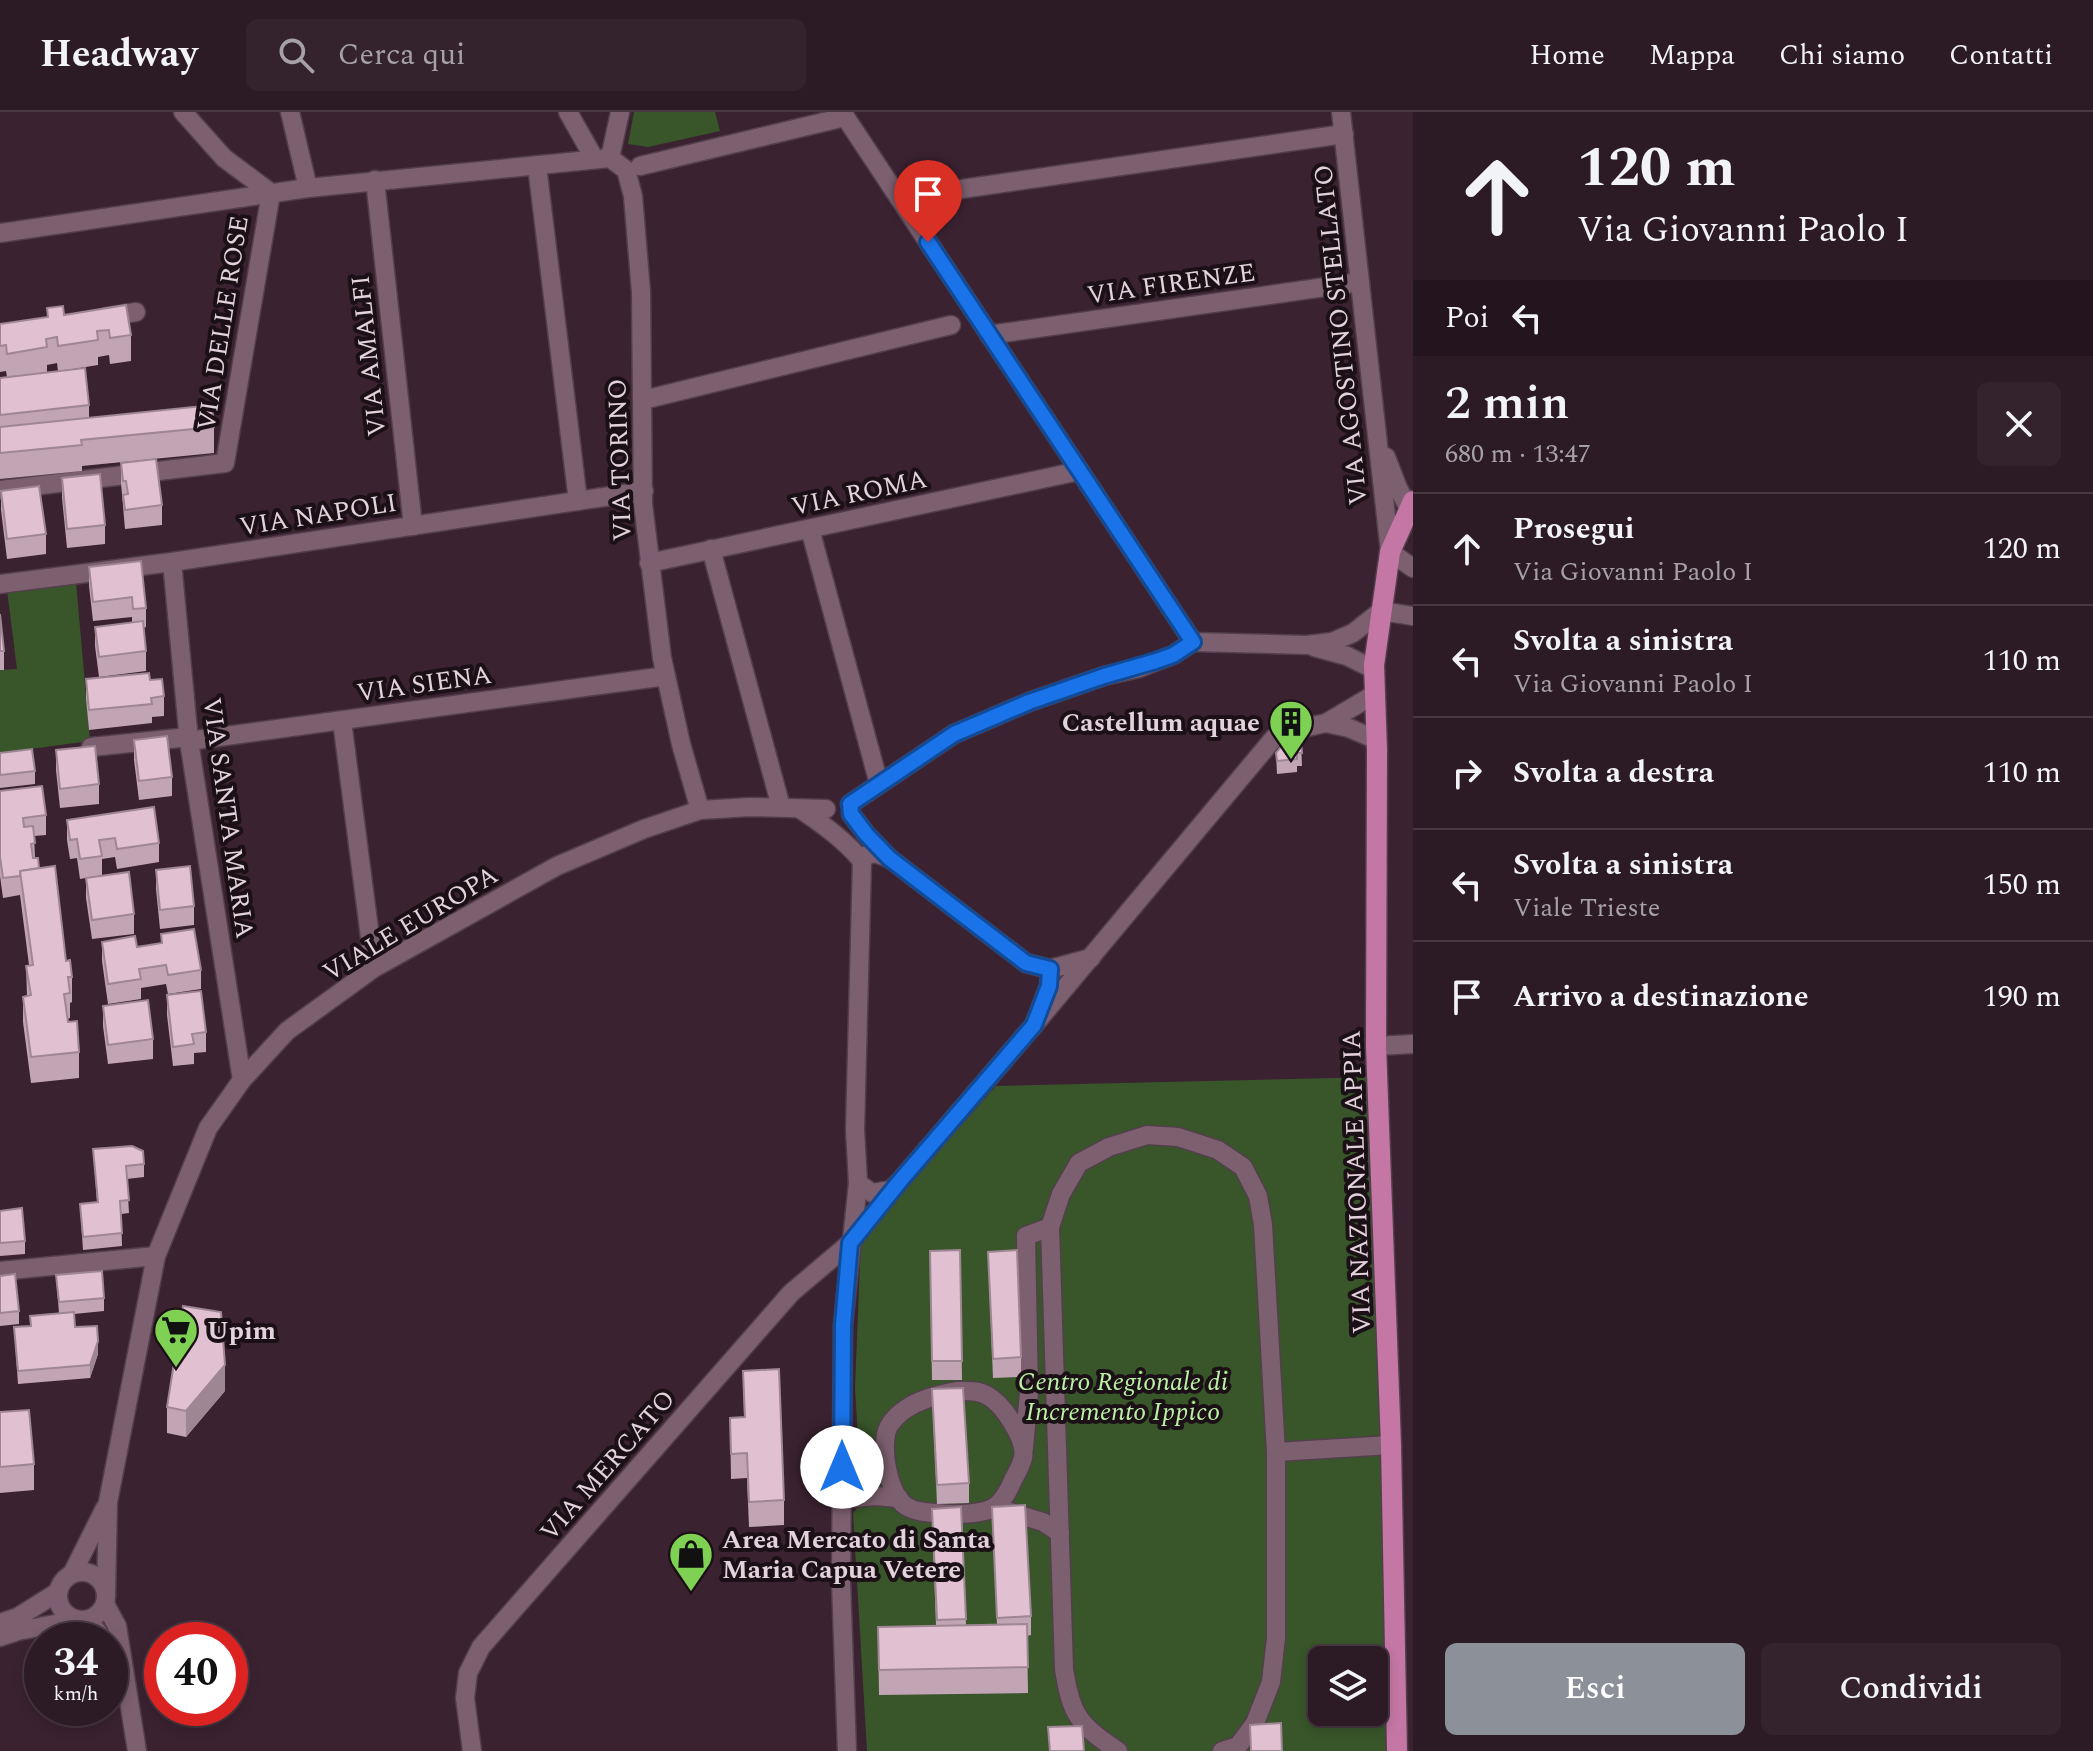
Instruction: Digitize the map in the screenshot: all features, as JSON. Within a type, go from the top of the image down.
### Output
[{"type":"main road","name":"VIA NAZIONALE APPIA","points":[[1397,1751],[1391,1445],[1376,1046],[1375,670],[1390,552],[1412,509]]},
{"type":"street","points":[[183,112],[224,158],[271,193]]},
{"type":"street","points":[[290,112],[308,188]]},
{"type":"street","name":"VIA TORINO","points":[[568,112],[602,158],[626,170],[633,196],[641,292],[643,504],[649,563],[666,676],[700,810]]},
{"type":"street","points":[[0,233],[308,188],[602,158],[620,112]]},
{"type":"street","name":"VIA AGOSTINO STELLATO","points":[[1341,112],[1390,552]]},
{"type":"street","points":[[640,166],[843,114],[1193,642]]},
{"type":"street","points":[[899,198],[1344,134]]},
{"type":"street","points":[[537,166],[578,501]]},
{"type":"street","name":"VIA AMALFI","points":[[375,180],[413,526]]},
{"type":"street","name":"VIA DELLE ROSE","points":[[0,490],[225,463],[271,193]]},
{"type":"street","name":"VIA FIRENZE","points":[[989,335],[1360,282]]},
{"type":"street","points":[[91,319],[136,312]]},
{"type":"street","points":[[643,400],[951,325]]},
{"type":"street","points":[[1374,417],[1398,488],[1412,509]]},
{"type":"street","name":"VIA ROMA","points":[[649,563],[1079,471]]},
{"type":"street","name":"VIA NAPOLI","points":[[0,584],[172,562],[644,491]]},
{"type":"street","points":[[810,529],[879,784]]},
{"type":"street","points":[[711,549],[790,808],[827,827],[862,861]]},
{"type":"street","points":[[1390,552],[1413,568]]},
{"type":"street","name":"VIA SANTA MARIA","points":[[172,562],[189,739],[242,1080]]},
{"type":"street","points":[[1091,958],[1050,969],[1026,963],[889,858],[866,834],[850,809],[879,784],[954,734],[1029,702],[1173,655],[1193,642],[1307,645],[1332,642],[1353,633],[1381,611],[1413,616]]},
{"type":"street","points":[[1307,645],[1347,656],[1375,670]]},
{"type":"street","name":"VIA SIENA","points":[[91,747],[342,721],[666,676]]},
{"type":"street","points":[[1326,723],[1375,694]]},
{"type":"street","points":[[342,721],[374,968]]},
{"type":"street","points":[[1326,723],[1349,728],[1377,740]]},
{"type":"street","name":"VIA MERCATO","points":[[472,1751],[465,1698],[468,1673],[481,1647],[791,1293],[850,1243],[1274,738],[1289,731],[1326,723]]},
{"type":"street","name":"VIALE EUROPA","points":[[106,1600],[108,1502],[156,1256],[208,1128],[242,1080],[287,1031],[374,968],[557,866],[644,829],[700,810],[750,807],[826,809],[830,821],[838,824],[847,821],[850,809]]},
{"type":"street","points":[[847,1751],[841,1582],[843,1325],[858,1183],[855,1130],[862,861],[867,855],[875,853],[889,858]]},
{"type":"street","points":[[1034,1025],[1049,986],[1050,969]]},
{"type":"street","points":[[1376,1046],[1413,1044]]},
{"type":"street","points":[[1118,1751],[1097,1737],[1077,1717],[1064,1669],[1050,1227],[1061,1194],[1079,1163],[1109,1147],[1147,1135],[1178,1137],[1218,1150],[1243,1167],[1258,1196],[1263,1225],[1276,1452],[1276,1638],[1271,1682],[1255,1723],[1238,1746],[1222,1751]]},
{"type":"street","points":[[858,1183],[872,1193],[891,1190],[900,1181]]},
{"type":"street","points":[[994,1507],[1006,1494],[1024,1455],[1029,1392],[1026,1236],[1050,1227]]},
{"type":"street","points":[[0,1271],[156,1256]]},
{"type":"street","points":[[1024,1455],[1019,1436],[1007,1415],[991,1397],[976,1391],[958,1391],[924,1399],[898,1415],[887,1429],[885,1451],[888,1475],[905,1506],[946,1514],[963,1514],[994,1507],[1043,1522],[1060,1533]]},
{"type":"street","points":[[1276,1452],[1391,1445]]},
{"type":"street","points":[[842,1499],[875,1496],[899,1498]]},
{"type":"street","name":"VIALE EUROPA","points":[[72,1574],[108,1502]]},
{"type":"street","points":[[82,1620],[63,1612],[58,1599],[60,1584],[72,1574],[80,1572],[95,1575],[101,1581],[115,1622]]},
{"type":"street","points":[[0,1623],[18,1617],[58,1592]]},
{"type":"street","points":[[0,1637],[96,1616],[106,1600]]},
{"type":"street","points":[[128,1709],[137,1751]]},
{"type":"green space","points":[[634,112],[715,112],[720,131],[648,147],[628,144]]},
{"type":"green space","points":[[76,582],[90,741],[0,753],[0,670],[17,669],[7,590]]},
{"type":"green space","name":"Centro Regionale di Incremento Ippico","points":[[1378,1077],[1397,1751],[867,1751],[853,1513],[862,1502],[855,1388],[861,1238],[996,1086]]},
{"type":"building","points":[[126,305],[131,335],[110,338],[109,330],[97,331],[98,340],[58,346],[57,337],[46,339],[47,347],[7,354],[6,345],[0,346],[0,324],[48,317],[47,308],[63,306],[64,315]]},
{"type":"building","points":[[85,368],[89,405],[0,415],[0,378]]},
{"type":"building","points":[[212,405],[214,427],[81,440],[82,445],[0,453],[0,427]]},
{"type":"building","points":[[156,459],[162,505],[125,510],[123,495],[128,494],[121,463]]},
{"type":"building","points":[[100,474],[105,525],[67,529],[62,478]]},
{"type":"building","points":[[39,486],[46,534],[7,539],[1,491]]},
{"type":"building","points":[[141,561],[146,608],[133,609],[132,597],[93,602],[89,567]]},
{"type":"building","points":[[0,614],[4,651],[0,651]]},
{"type":"building","points":[[143,621],[146,651],[99,657],[95,627]]},
{"type":"building","points":[[149,673],[150,680],[162,679],[164,696],[151,698],[152,704],[89,710],[86,679]]},
{"type":"building","points":[[167,736],[172,777],[139,781],[134,740]]},
{"type":"building","points":[[1301,742],[1302,753],[1297,753],[1297,759],[1277,761],[1276,753],[1284,743]]},
{"type":"building","points":[[95,746],[99,784],[60,789],[56,750]]},
{"type":"building","points":[[32,749],[35,771],[0,775],[0,753]]},
{"type":"building","points":[[42,786],[46,815],[23,818],[24,827],[33,826],[33,858],[38,858],[39,868],[20,871],[20,876],[3,878],[0,791]]},
{"type":"building","points":[[154,807],[159,843],[117,849],[115,838],[99,840],[102,856],[80,859],[77,839],[70,840],[67,820]]},
{"type":"building","points":[[55,866],[66,961],[70,960],[72,977],[68,977],[70,993],[64,994],[68,1022],[77,1021],[79,1052],[31,1057],[23,997],[31,995],[26,966],[33,965],[20,871]]},
{"type":"building","points":[[190,866],[194,906],[160,910],[156,870]]},
{"type":"building","points":[[129,872],[134,914],[92,920],[86,878]]},
{"type":"building","points":[[194,929],[201,970],[168,975],[166,965],[139,969],[141,979],[108,984],[102,942],[135,936],[137,947],[162,943],[161,934]]},
{"type":"building","points":[[201,991],[206,1032],[192,1034],[194,1044],[173,1047],[167,995]]},
{"type":"building","points":[[148,1000],[153,1039],[108,1045],[103,1006]]},
{"type":"building","points":[[132,1146],[143,1151],[144,1164],[126,1166],[129,1200],[120,1201],[122,1233],[83,1237],[80,1204],[98,1202],[93,1149]]},
{"type":"building","points":[[22,1208],[25,1241],[0,1243],[0,1211]]},
{"type":"building","points":[[960,1250],[962,1361],[932,1361],[930,1251]]},
{"type":"building","points":[[1017,1250],[1021,1357],[993,1359],[988,1252]]},
{"type":"building","points":[[102,1271],[104,1298],[59,1302],[56,1275]]},
{"type":"building","points":[[15,1274],[19,1311],[0,1313],[0,1276]]},
{"type":"building","points":[[183,1306],[221,1312],[225,1365],[186,1411],[167,1407]]},
{"type":"building","points":[[74,1312],[75,1327],[97,1326],[98,1341],[90,1365],[18,1371],[14,1327],[31,1326],[30,1316]]},
{"type":"building","points":[[779,1369],[784,1500],[749,1502],[747,1453],[731,1454],[730,1418],[745,1417],[743,1371]]},
{"type":"building","points":[[963,1388],[969,1483],[937,1485],[932,1389]]},
{"type":"building","points":[[29,1410],[34,1464],[0,1467],[0,1412]]},
{"type":"building","points":[[1025,1505],[1031,1616],[997,1618],[992,1507]]},
{"type":"building","points":[[961,1507],[966,1619],[937,1620],[932,1509]]},
{"type":"building","points":[[1027,1624],[1028,1667],[879,1670],[878,1627]]},
{"type":"building","points":[[1281,1723],[1282,1751],[1251,1751],[1250,1725]]},
{"type":"building","points":[[1082,1726],[1084,1751],[1050,1751],[1048,1727]]},
{"type":"place","name":"Castellum aquae","points":[[1291,761]]},
{"type":"place","name":"Upim","points":[[176,1369]]},
{"type":"place","name":"Area Mercato di Santa Maria Capua Vetere","points":[[691,1593]]},
{"type":"route","points":[[842,1467],[843,1325],[850,1243],[1034,1025],[1049,986],[1050,969],[1026,963],[889,858],[851,814],[850,804],[954,734],[1029,702],[1173,655],[1193,642],[928,242]]}]
